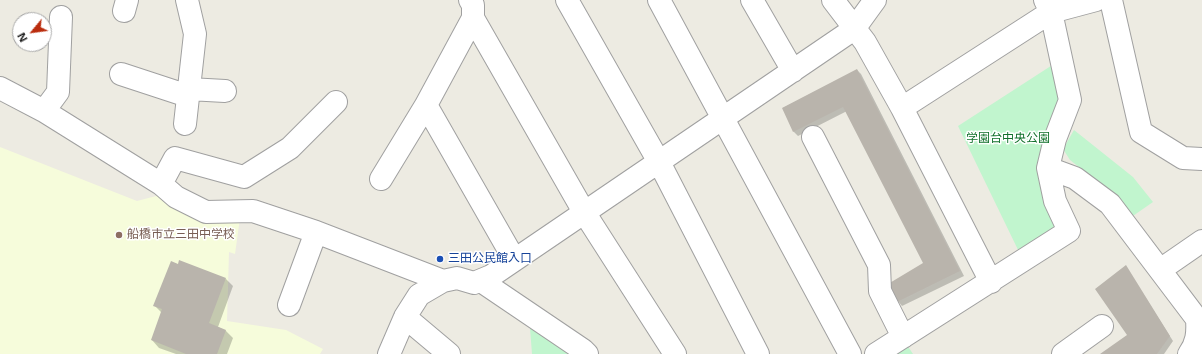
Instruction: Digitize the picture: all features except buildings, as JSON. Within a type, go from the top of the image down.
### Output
[{"type":"street","points":[[185,124],[195,34],[186,0]]},
{"type":"street","points":[[567,0],[659,162],[758,354]]},
{"type":"street","points":[[659,0],[850,354]]},
{"type":"street","points":[[752,0],[793,72]]},
{"type":"street","points":[[832,0],[864,42],[902,108],[991,282]]},
{"type":"street","points":[[389,354],[405,317],[419,296],[443,281],[457,278],[474,283],[481,281],[793,72],[854,29],[875,0]]},
{"type":"street","points":[[902,108],[1048,6],[1096,0]]},
{"type":"street","points":[[1111,0],[1141,132],[1183,158],[1202,159]]},
{"type":"street","points":[[381,179],[426,104],[474,6]]},
{"type":"street","points":[[474,6],[584,212],[675,354]]},
{"type":"street","points":[[876,354],[1069,231],[1055,201],[1048,168],[1055,139],[1070,100],[1048,6]]},
{"type":"street","points":[[44,111],[58,92],[61,17]]},
{"type":"street","points":[[121,74],[189,92],[225,91]]},
{"type":"street","points":[[0,88],[44,111],[162,184],[176,197],[206,212],[252,211],[316,232],[443,281]]},
{"type":"street","points":[[162,184],[175,158],[244,177],[290,148],[336,102]]},
{"type":"street","points":[[426,104],[514,259]]},
{"type":"street","points":[[813,137],[879,265],[880,291],[903,337]]},
{"type":"street","points":[[1048,168],[1075,178],[1110,204],[1197,319],[1198,331],[1196,345],[1189,354]]},
{"type":"street","points":[[289,305],[316,232]]},
{"type":"street","points":[[1160,270],[1202,241]]},
{"type":"street","points":[[481,281],[587,354]]},
{"type":"street","points":[[405,317],[449,354]]},
{"type":"street","points":[[1063,354],[1102,326]]},
{"type":"shaded area","name":"船橋市立三田中学校","points":[[0,147],[137,201],[164,194],[240,218],[235,254],[229,252],[227,321],[286,330],[323,349],[320,354],[0,354]]},
{"type":"green space","name":"学園台中央公園","points":[[1057,62],[1064,96],[1037,172],[1059,224],[1021,256],[958,126]]},
{"type":"green space","points":[[1074,130],[1133,177],[1153,202],[1130,218],[1095,180],[1070,160],[1063,149]]},
{"type":"green space","points":[[530,328],[570,354],[532,354]]},
{"type":"green space","points":[[905,342],[913,354],[894,354]]},
{"type":"place","name":"船橋市立三田中学校","points":[[119,235]]},
{"type":"place","name":"三田公民館入口","points":[[440,259]]}]
